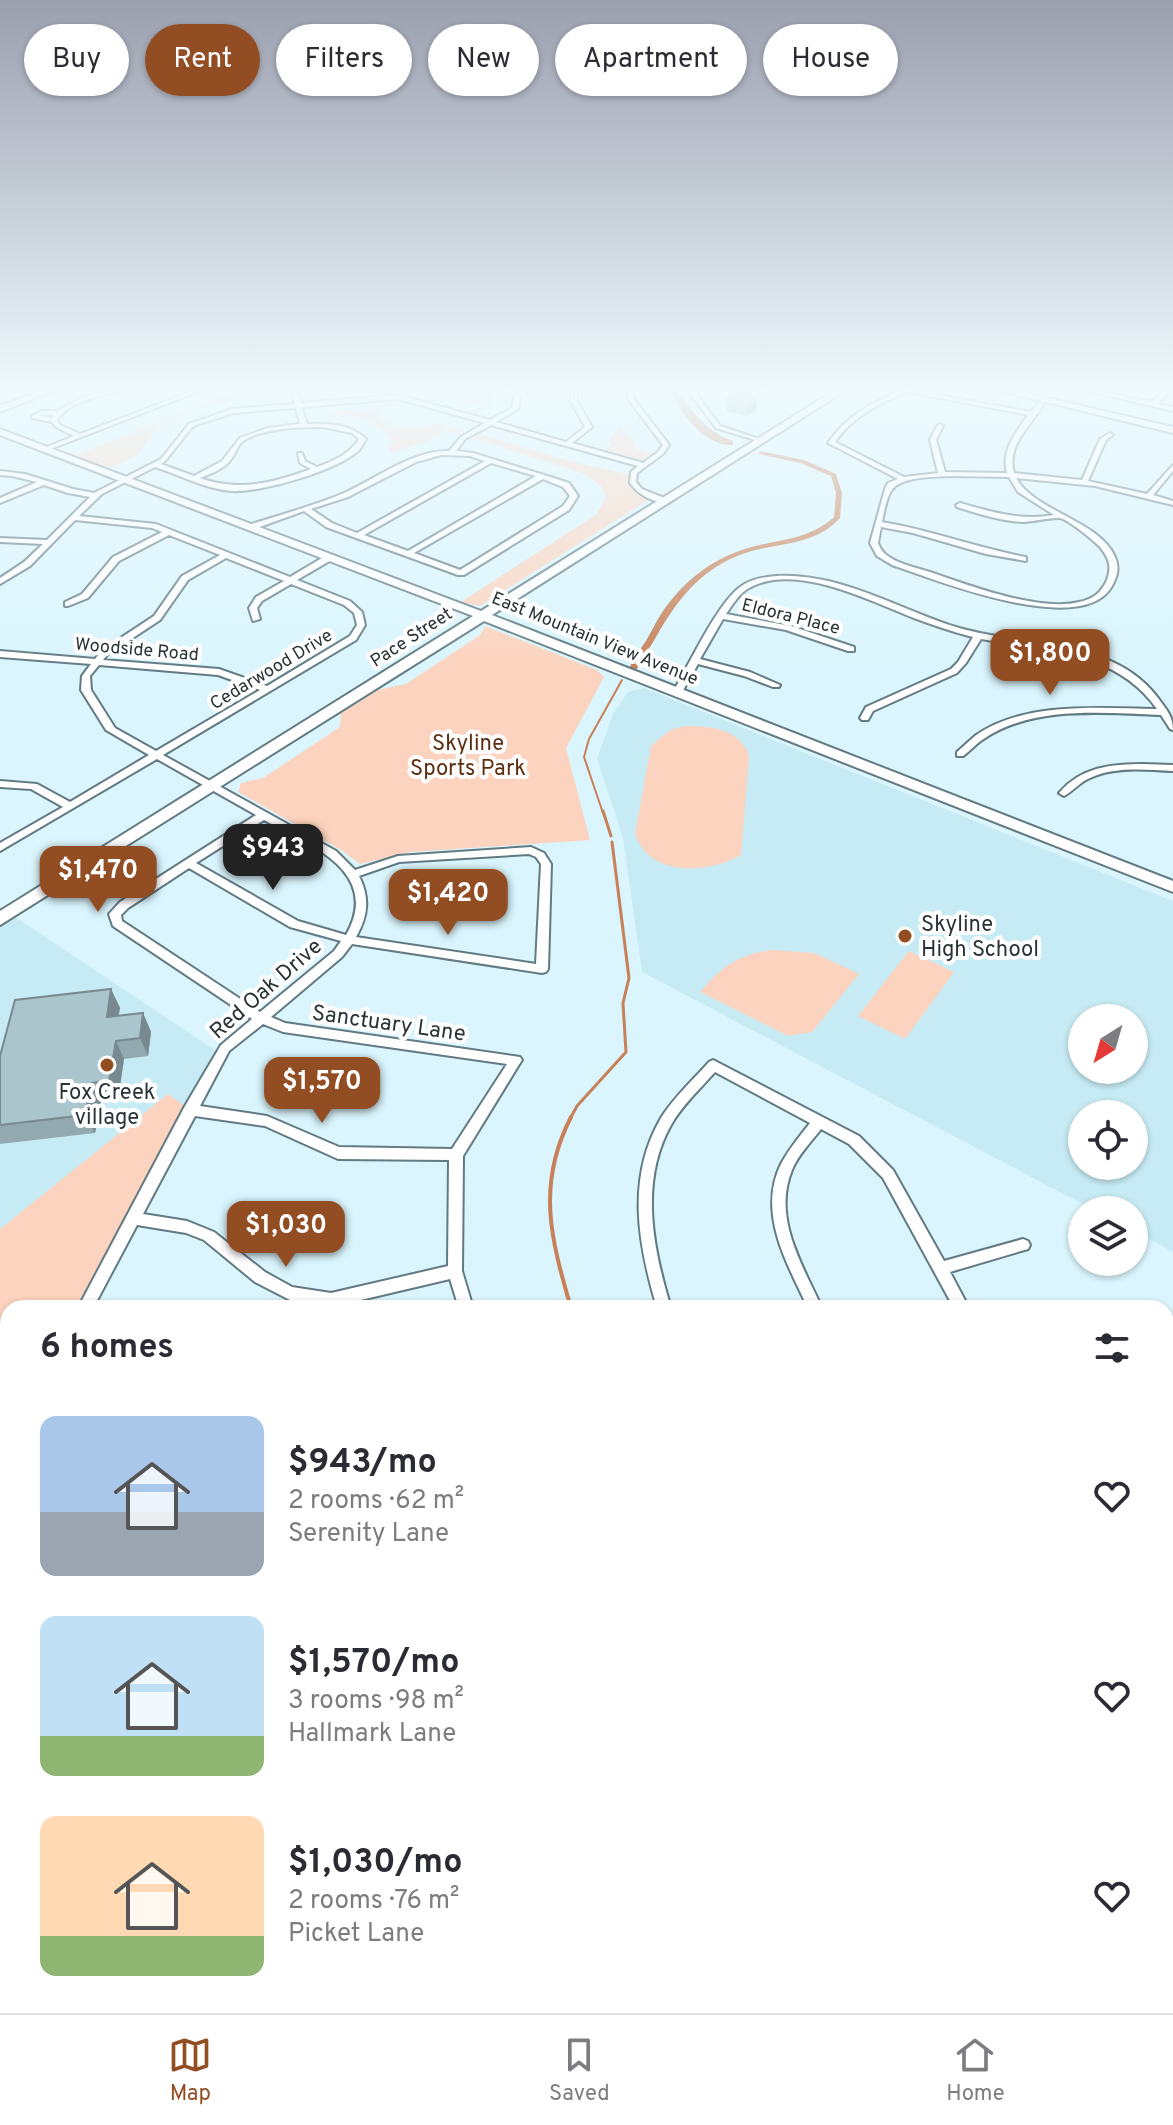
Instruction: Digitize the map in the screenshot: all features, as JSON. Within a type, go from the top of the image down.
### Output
[{"type":"street","points":[[0,501],[42,483]]},
{"type":"street","points":[[46,483],[71,493],[95,495]]},
{"type":"street","points":[[0,582],[27,564],[95,495],[117,483]]},
{"type":"street","name":"East Mountain View Avenue","points":[[134,483],[482,615],[1173,887]]},
{"type":"street","points":[[210,483],[225,488],[249,489],[277,483]]},
{"type":"street","points":[[251,527],[372,483]]},
{"type":"street","points":[[357,536],[451,483]]},
{"type":"street","points":[[408,554],[530,483]]},
{"type":"street","points":[[306,509],[324,523],[461,573],[571,503],[574,496],[570,488],[558,483]]},
{"type":"street","points":[[633,483],[645,494],[664,501]]},
{"type":"street","name":"Pace Street","points":[[0,919],[693,483]]},
{"type":"street","points":[[895,483],[887,489],[874,543],[876,549],[895,563],[990,594],[1065,606],[1099,598],[1113,580],[1114,563],[1103,546],[1023,492],[1017,483]]},
{"type":"street","points":[[1088,483],[1173,503]]},
{"type":"street","points":[[1148,497],[1160,483]]},
{"type":"street","points":[[960,505],[1015,521],[1061,516]]},
{"type":"street","name":"Cedarwood Drive","points":[[0,848],[351,640],[362,621],[352,606],[148,524],[73,518]]},
{"type":"street","points":[[879,524],[919,530],[996,555],[1023,559]]},
{"type":"street","points":[[68,604],[85,596],[116,559],[169,532]]},
{"type":"street","points":[[0,540],[48,542]]},
{"type":"street","points":[[864,549],[876,549]]},
{"type":"street","points":[[226,555],[185,578],[157,618],[109,649],[86,676],[85,685],[106,725],[332,853],[355,874],[398,859],[531,850],[540,855],[546,864],[542,969],[350,940],[294,924],[189,864],[264,815]]},
{"type":"street","points":[[256,619],[253,610],[257,601],[330,557]]},
{"type":"street","points":[[678,692],[734,595],[746,586],[787,575],[822,582],[978,636],[1079,653],[1118,668],[1145,686],[1173,727]]},
{"type":"street","name":"Eldora Place","points":[[722,616],[788,628],[851,649]]},
{"type":"street","points":[[362,621],[378,619]]},
{"type":"street","points":[[865,718],[869,709],[954,671],[978,636]]},
{"type":"street","points":[[1031,659],[1034,645]]},
{"type":"street","name":"Woodside Road","points":[[0,654],[219,672],[267,689]]},
{"type":"street","points":[[696,661],[776,685]]},
{"type":"street","points":[[960,754],[972,741],[1007,725],[1040,716],[1164,712]]},
{"type":"street","points":[[1064,793],[1074,781],[1095,770],[1173,768]]},
{"type":"street","points":[[0,784],[33,786],[71,807]]},
{"type":"street","name":"Sanctuary Lane","points":[[189,864],[124,905],[115,914],[117,923],[259,1017],[283,1027],[516,1060],[456,1155]]},
{"type":"street","name":"Red Oak Drive","points":[[89,1300],[225,1048],[338,954],[350,940],[362,912],[362,892],[355,874]]},
{"type":"street","points":[[662,1300],[648,1254],[644,1221],[645,1189],[652,1156],[666,1123],[713,1065],[854,1140],[888,1174],[958,1300]]},
{"type":"street","points":[[190,1110],[267,1121],[338,1153],[456,1155],[455,1271],[464,1300]]},
{"type":"street","points":[[811,1300],[782,1236],[778,1202],[785,1171],[819,1121]]},
{"type":"street","points":[[133,1218],[187,1227],[209,1236],[260,1277],[290,1293],[331,1300],[455,1271]]},
{"type":"street","points":[[943,1268],[1023,1245]]},
{"type":"shaded area","name":"Skyline High School","points":[[644,688],[1173,901],[1173,1252],[1148,1239],[1148,1196],[1068,1196],[642,972],[623,838],[597,758],[614,712],[628,692]]},
{"type":"shaded area","name":"Fox Creek village","points":[[0,907],[221,1054],[190,1110],[168,1095],[0,1229]]},
{"type":"green space","points":[[597,483],[633,483],[653,497],[480,606],[461,602],[597,514],[606,497]]},
{"type":"green space","name":"Skyline Sports Park","points":[[485,626],[597,670],[604,677],[566,748],[590,840],[411,852],[360,864],[341,850],[238,792],[241,783],[263,778],[340,727],[341,713],[378,690],[406,684],[480,635]]},
{"type":"green space","points":[[686,726],[724,731],[739,740],[749,756],[741,855],[697,868],[681,868],[654,859],[635,834],[651,746],[670,730]]},
{"type":"green space","points":[[772,950],[814,953],[859,974],[812,1032],[788,1036],[700,992],[715,975],[732,963]]},
{"type":"green space","points":[[909,951],[954,972],[905,1039],[858,1016]]},
{"type":"green space","points":[[168,1094],[190,1110],[89,1300],[0,1300],[0,1229]]},
{"type":"building","points":[[111,989],[107,1017],[143,1013],[140,1038],[116,1041],[109,1081],[92,1083],[85,1115],[0,1125],[0,1056],[15,1000]]},
{"type":"waterway","points":[[634,667],[663,617],[686,587],[700,575],[750,549],[814,534],[837,518],[839,493],[836,483]]},
{"type":"waterway","points":[[603,813],[584,757],[589,739],[622,680]]},
{"type":"waterway","points":[[603,811],[611,836]]},
{"type":"waterway","points":[[571,1118],[577,1106],[626,1052],[623,1003],[629,978],[612,842]]},
{"type":"waterway","points":[[569,1300],[553,1235],[550,1189],[553,1166],[571,1118]]},
{"type":"place","name":"Skyline High School","points":[[905,936]]},
{"type":"place","name":"Fox Creek village","points":[[107,1065]]}]
